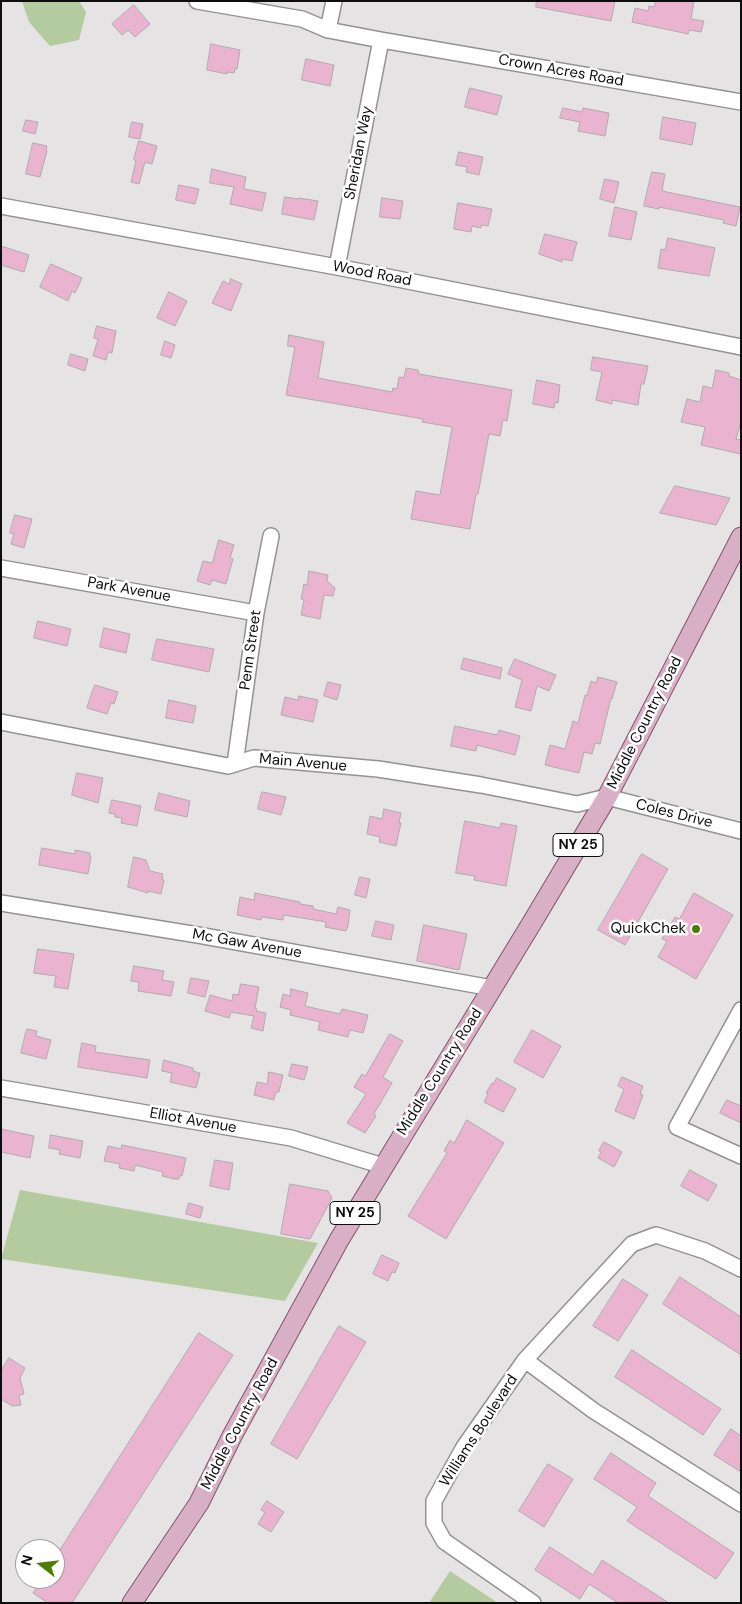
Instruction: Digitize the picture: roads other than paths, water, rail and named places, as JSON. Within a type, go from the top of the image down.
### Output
[{"type":"main road","name":"Middle Country Road","points":[[132,1603],[199,1503],[237,1427],[339,1240],[606,797],[741,537]]},
{"type":"street","name":"Crown Acres Road","points":[[197,1],[302,19],[328,30],[381,40],[741,102]]},
{"type":"street","points":[[328,30],[334,1]]},
{"type":"street","name":"Sheridan Way","points":[[337,267],[381,40]]},
{"type":"street","name":"Wood Road","points":[[1,206],[337,267],[741,347]]},
{"type":"street","name":"Penn Street","points":[[235,764],[256,613],[270,536]]},
{"type":"street","name":"Park Avenue","points":[[1,568],[256,613]]},
{"type":"street","name":"Main Avenue","points":[[1,722],[228,766],[254,758],[378,769],[481,785],[577,804],[606,797]]},
{"type":"street","name":"Coles Drive","points":[[606,797],[741,831]]},
{"type":"street","name":"Mc Gaw Avenue","points":[[1,903],[198,935],[492,988]]},
{"type":"street","points":[[741,1010],[677,1127],[741,1156]]},
{"type":"street","name":"Elliot Avenue","points":[[1,1088],[291,1138],[383,1166]]},
{"type":"street","name":"Williams Boulevard","points":[[534,1603],[444,1541],[434,1523],[434,1501],[464,1447],[525,1360],[632,1244],[656,1235],[705,1251],[741,1269]]},
{"type":"street","name":"Williams Boulevard","points":[[525,1360],[594,1411],[741,1504]]},
{"type":"place","name":"QuickChek","points":[[696,929]]}]
